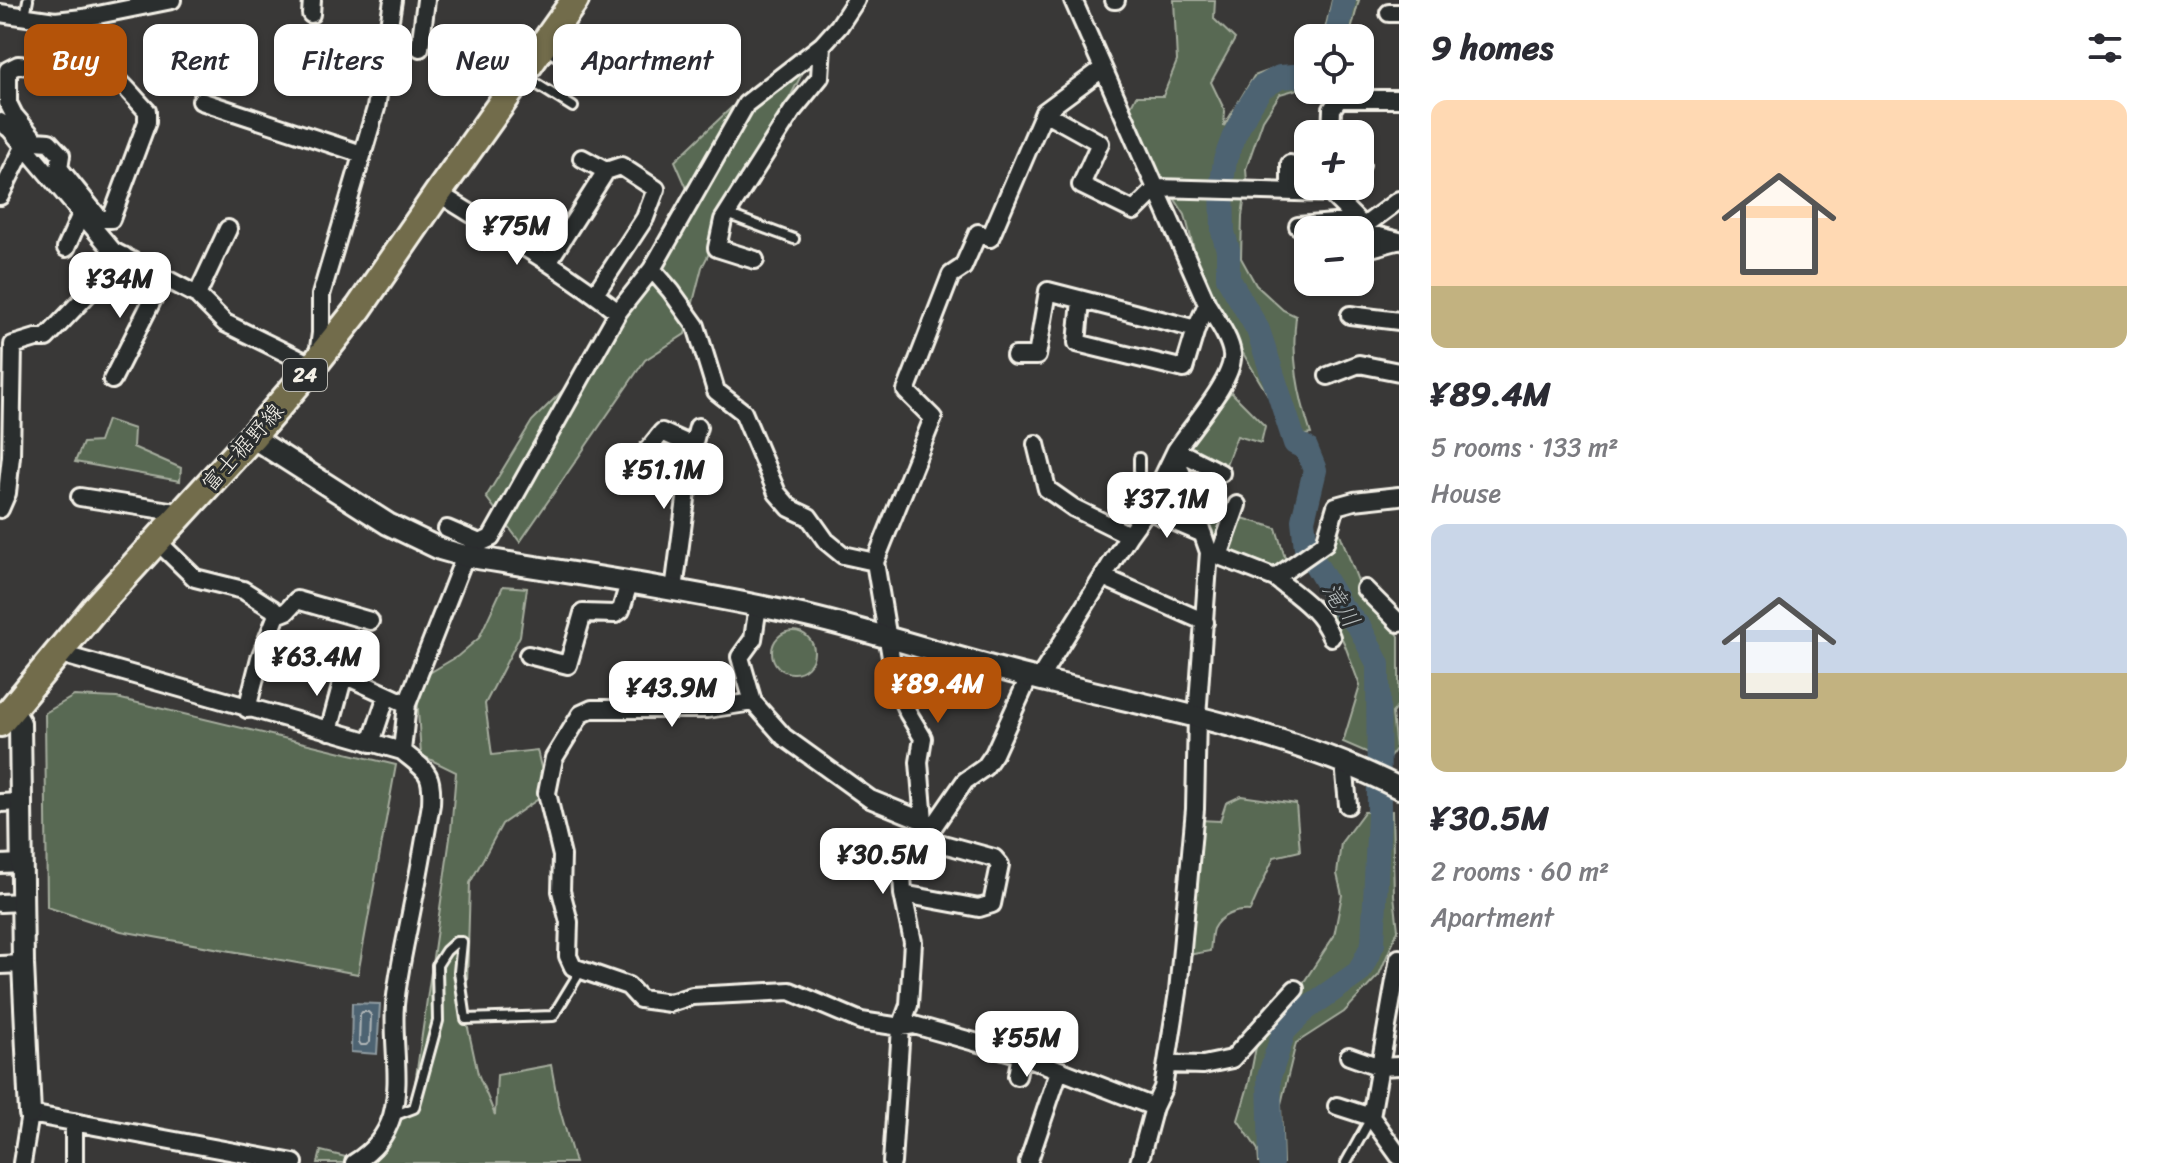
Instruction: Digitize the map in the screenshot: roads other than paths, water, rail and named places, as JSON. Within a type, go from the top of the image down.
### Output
[{"type":"main road","name":"富士裾野線","points":[[537,54],[575,0]]},
{"type":"main road","name":"富士裾野線","points":[[4,710],[315,364],[359,308],[507,96]]},
{"type":"street","points":[[0,13],[27,8],[55,21],[172,0]]},
{"type":"street","points":[[0,122],[10,129],[113,251],[197,295],[225,323],[315,364],[321,333],[321,295],[376,108],[393,0]]},
{"type":"street","points":[[420,48],[426,0]]},
{"type":"street","points":[[892,1163],[901,1027],[909,1005],[913,942],[903,894],[902,872],[928,829],[965,781],[985,767],[994,754],[1034,678],[1147,510],[1176,450],[1230,371],[1232,354],[1225,336],[1207,304],[1073,0]]},
{"type":"street","points":[[402,751],[407,704],[473,549],[491,538],[618,312],[652,269],[746,104],[822,45],[839,26],[852,1]]},
{"type":"street","points":[[65,20],[65,24]]},
{"type":"street","points":[[755,260],[717,248],[723,220],[793,110],[820,77],[822,45]]},
{"type":"street","points":[[18,65],[63,68],[118,79],[147,111],[147,122],[111,219],[100,219],[59,168],[61,155],[49,142],[36,141],[8,103],[8,70],[18,65]]},
{"type":"street","points":[[928,829],[919,762],[923,738],[896,687],[875,562],[933,418],[906,391],[951,275],[963,267],[978,233],[990,238],[1044,112],[1102,69]]},
{"type":"street","points":[[1332,120],[1332,109],[1339,99],[1399,99]]},
{"type":"street","points":[[201,101],[362,154]]},
{"type":"street","points":[[1044,112],[1100,143],[1081,185],[1134,211],[1157,188],[1294,192]]},
{"type":"street","points":[[1,191],[24,147]]},
{"type":"street","points":[[582,158],[606,171]]},
{"type":"street","points":[[1290,164],[1290,192]]},
{"type":"street","points":[[548,262],[606,171],[621,166],[656,189],[645,218],[595,294]]},
{"type":"street","points":[[438,193],[548,262],[618,312]]},
{"type":"street","points":[[1339,200],[1354,216]]},
{"type":"street","points":[[1373,216],[1399,200]]},
{"type":"street","points":[[66,248],[81,214]]},
{"type":"street","points":[[197,295],[228,229]]},
{"type":"street","points":[[1374,235],[1398,240]]},
{"type":"street","points":[[1374,247],[1398,240]]},
{"type":"street","points":[[0,509],[7,493],[11,456],[13,345],[46,338],[124,256]]},
{"type":"street","points":[[652,269],[696,326],[716,391],[743,412],[777,493],[790,508],[809,517],[826,541],[843,555],[875,562]]},
{"type":"street","points":[[112,380],[164,277]]},
{"type":"street","points":[[1015,356],[1037,356],[1048,291],[1196,329]]},
{"type":"street","points":[[1081,300],[1077,343],[1184,369],[1207,304]]},
{"type":"street","points":[[1350,315],[1399,321]]},
{"type":"street","points":[[1328,376],[1359,364],[1399,372]]},
{"type":"street","points":[[674,590],[698,427]]},
{"type":"street","points":[[639,461],[662,432],[693,446]]},
{"type":"street","points":[[252,437],[388,524],[440,549],[473,549],[629,583],[758,606],[889,638],[1034,678],[1197,717],[1348,764],[1399,788]]},
{"type":"street","points":[[1036,444],[1047,489],[1074,508],[1129,535]]},
{"type":"street","points":[[1176,450],[1221,473]]},
{"type":"street","points":[[1176,450],[1203,534],[1214,554],[1282,574],[1326,624],[1331,637]]},
{"type":"street","points":[[1282,574],[1325,543],[1336,506],[1399,496]]},
{"type":"street","points":[[80,497],[183,513]]},
{"type":"street","points":[[1139,1163],[1154,1107],[1163,1088],[1178,992],[1195,809],[1197,717],[1214,554],[1237,505]]},
{"type":"street","points":[[1147,510],[1203,534]]},
{"type":"street","points":[[447,529],[473,549]]},
{"type":"street","points":[[158,542],[195,578],[243,590],[273,609],[277,615]]},
{"type":"street","points":[[1103,577],[1205,622]]},
{"type":"street","points":[[528,655],[568,665],[583,613],[615,614],[621,610],[629,583]]},
{"type":"street","points":[[1365,589],[1399,623]]},
{"type":"street","points":[[247,709],[260,658],[277,615],[287,611],[297,600],[370,621]]},
{"type":"street","points":[[758,606],[753,639],[740,657],[753,702],[784,737],[870,799],[994,858],[1000,865],[992,904],[979,908],[903,894]]},
{"type":"street","points":[[57,653],[402,751],[427,772],[432,786],[431,804],[395,1006],[392,1116],[378,1142],[368,1154],[354,1163]]},
{"type":"street","points":[[329,731],[344,675],[407,704]]},
{"type":"street","points":[[371,743],[387,695]]},
{"type":"street","points":[[753,702],[707,709],[592,709],[581,714],[554,758],[547,793],[562,856],[561,891],[569,922],[568,956],[573,967],[628,986],[640,999],[670,1003],[692,996],[790,991],[861,1021],[901,1027],[914,1025],[1021,1055],[1154,1107]]},
{"type":"street","points":[[4,710],[20,723],[10,803],[22,863],[30,1114],[22,1163]]},
{"type":"street","points":[[1348,764],[1348,805]]},
{"type":"street","points":[[0,864],[22,863]]},
{"type":"street","points":[[0,903],[23,902]]},
{"type":"street","points":[[1371,1117],[1399,958]]},
{"type":"street","points":[[0,965],[23,964]]},
{"type":"street","points":[[1167,1064],[1203,1065],[1232,1059],[1295,989]]},
{"type":"street","points":[[1017,1076],[1021,1055]]},
{"type":"street","points":[[1349,1056],[1380,1067],[1399,1066]]},
{"type":"street","points":[[1028,1163],[1059,1071]]},
{"type":"street","points":[[1337,1106],[1371,1117],[1399,1156]]},
{"type":"street","points":[[30,1114],[294,1163]]},
{"type":"street","points":[[74,1122],[74,1163]]},
{"type":"lane","points":[[542,47],[553,53]]},
{"type":"lane","points":[[537,84],[573,107]]},
{"type":"lane","points":[[727,214],[794,239]]},
{"type":"lane","points":[[1139,458],[1139,507],[1147,510]]},
{"type":"lane","points":[[392,1116],[414,1108],[438,1021],[437,965],[456,942],[462,942],[459,972],[466,1019],[553,1016],[581,970]]},
{"type":"lane","points":[[1346,1163],[1371,1117]]},
{"type":"water","points":[[352,1003],[380,1004],[377,1054],[351,1052]]},
{"type":"waterway","name":"滝川","points":[[1339,24],[1344,0]]},
{"type":"waterway","name":"滝川","points":[[1271,1163],[1269,1077],[1284,1031],[1306,1009],[1359,972],[1373,944],[1379,814],[1378,664],[1360,628],[1340,605],[1306,548],[1303,520],[1315,470],[1306,448],[1295,443],[1258,330],[1228,278],[1228,250],[1223,232],[1225,160],[1234,136],[1261,88],[1280,77],[1294,76]]}]
